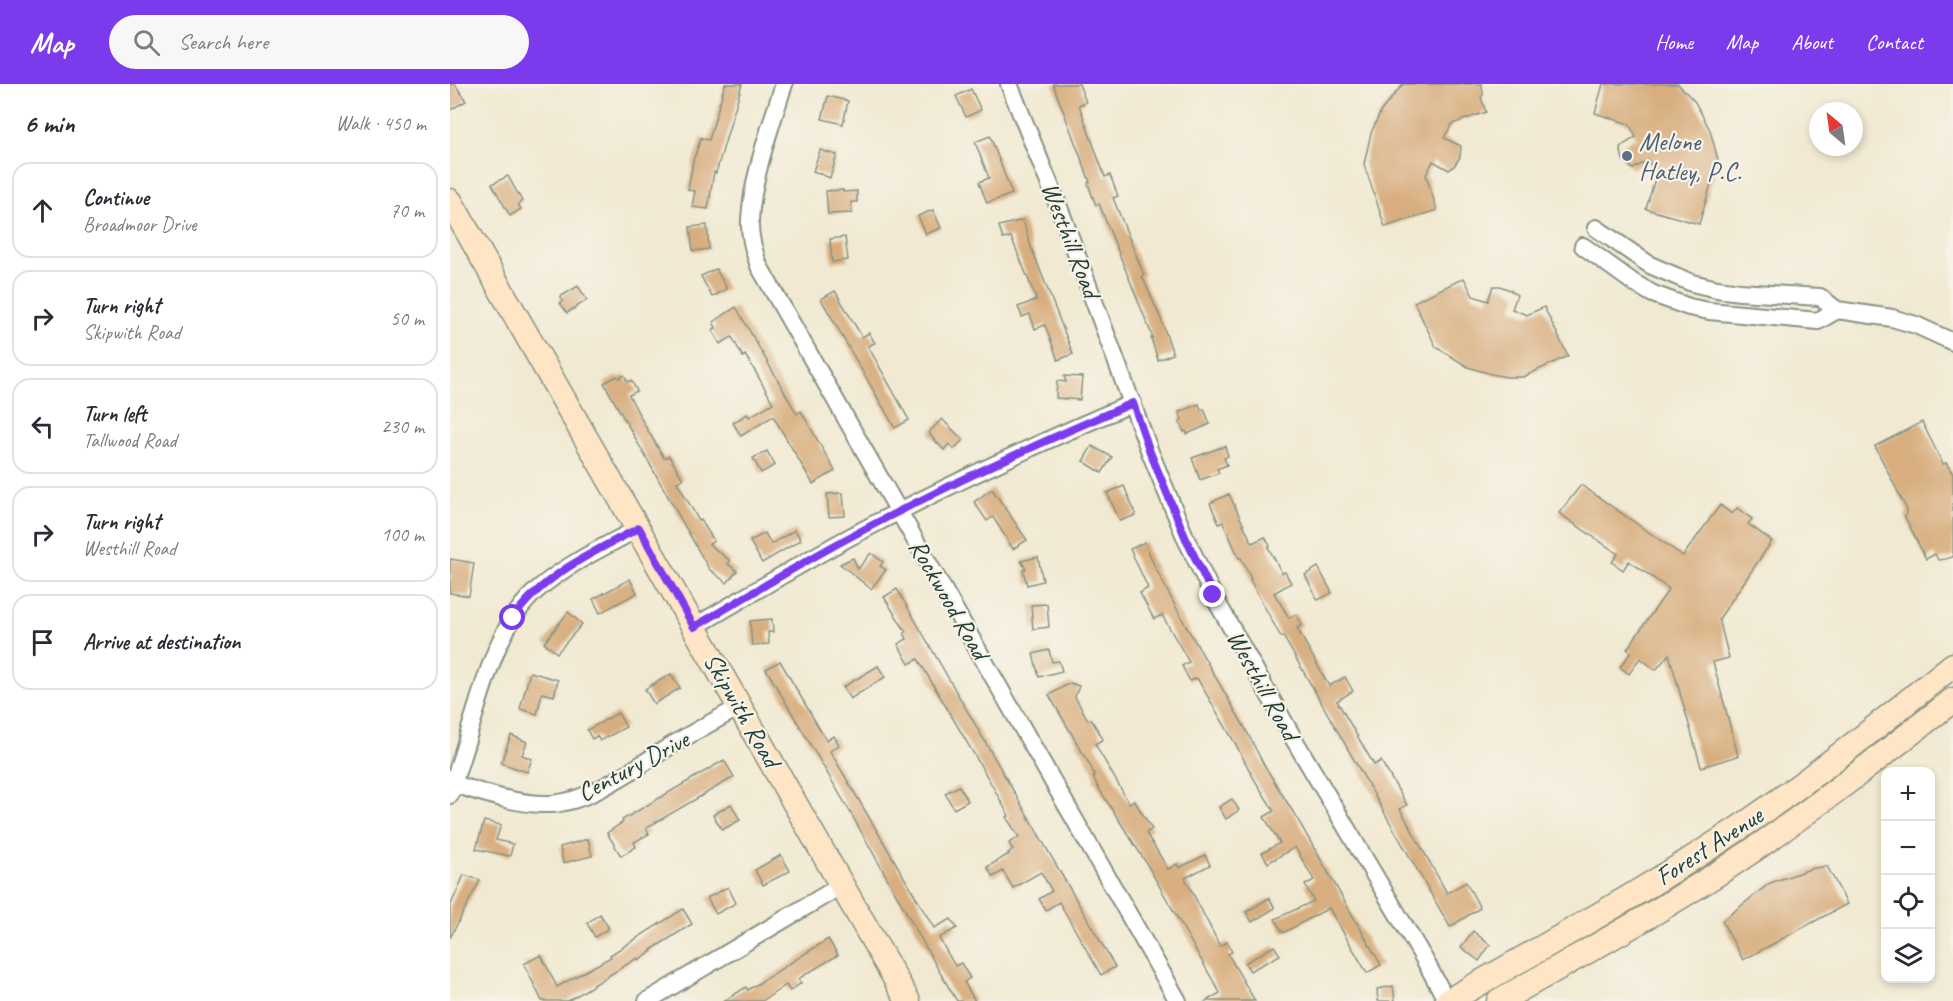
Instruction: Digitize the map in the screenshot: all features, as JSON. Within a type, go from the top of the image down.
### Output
[{"type":"main road","name":"Skipwith Road","points":[[450,201],[908,1001]]},
{"type":"main road","name":"Forest Avenue","points":[[1447,1001],[1653,883],[1750,821],[1841,754],[1953,665]]},
{"type":"main road","name":"Forest Avenue","points":[[1499,1001],[1665,906],[1738,861],[1820,803],[1953,700]]},
{"type":"street","name":"Rockwood Road","points":[[784,84],[765,142],[752,201],[750,221],[752,244],[759,266],[1178,1001]]},
{"type":"street","name":"Westhill Road","points":[[1009,84],[1062,215],[1150,452],[1186,539],[1213,595],[1292,736],[1447,1001]]},
{"type":"street","points":[[1596,228],[1650,265],[1692,283],[1740,292],[1821,297],[1837,310],[1892,318],[1916,325],[1953,342]]},
{"type":"street","points":[[1583,246],[1653,294],[1689,307],[1709,311],[1818,321],[1837,310]]},
{"type":"street","points":[[694,627],[847,538],[1077,427],[1133,403]]},
{"type":"street","points":[[451,787],[482,690],[501,641],[517,611],[536,591],[554,577],[639,528]]},
{"type":"street","name":"Century Drive","points":[[451,787],[533,804],[560,803],[578,798],[631,770],[740,706]]},
{"type":"street","points":[[647,1001],[842,885]]},
{"type":"building","points":[[450,84],[455,84],[466,101],[450,110]]},
{"type":"building","points":[[725,84],[742,84],[716,173],[714,172],[708,209],[692,207],[695,191],[688,190],[693,161],[701,138],[709,140]]},
{"type":"building","points":[[1053,84],[1079,84],[1086,102],[1079,105],[1105,177],[1110,175],[1118,196],[1113,198],[1173,354],[1158,360],[1151,338],[1153,338],[1099,204],[1096,205],[1092,195],[1088,183],[1090,182]]},
{"type":"building","points":[[1403,84],[1482,84],[1483,95],[1481,97],[1486,112],[1452,124],[1444,138],[1461,146],[1460,157],[1449,170],[1433,161],[1426,175],[1437,210],[1385,227],[1364,164],[1371,133],[1381,111]]},
{"type":"building","points":[[1603,84],[1678,84],[1695,102],[1710,130],[1718,160],[1699,224],[1646,209],[1656,175],[1648,160],[1633,169],[1623,160],[1620,147],[1636,137],[1629,124],[1595,113]]},
{"type":"building","points":[[971,89],[981,110],[966,117],[956,96]]},
{"type":"building","points":[[828,96],[848,101],[843,124],[822,119]]},
{"type":"building","points":[[990,136],[1012,194],[987,203],[979,182],[989,178],[975,142]]},
{"type":"building","points":[[820,150],[837,155],[830,178],[813,171]]},
{"type":"building","points":[[508,176],[522,201],[518,204],[521,209],[510,216],[492,184]]},
{"type":"building","points":[[843,190],[843,192],[857,191],[857,202],[851,202],[852,213],[828,214],[826,191]]},
{"type":"building","points":[[933,210],[941,228],[926,234],[918,216]]},
{"type":"building","points":[[1023,220],[1031,247],[1073,354],[1058,360],[1045,325],[1035,329],[1030,314],[1022,317],[1018,307],[1036,298],[1011,237],[1003,239],[999,226]]},
{"type":"building","points":[[707,225],[709,249],[693,251],[690,227]]},
{"type":"building","points":[[845,237],[848,260],[832,262],[830,239]]},
{"type":"building","points":[[716,269],[727,289],[712,297],[701,276]]},
{"type":"building","points":[[1464,278],[1473,296],[1488,301],[1493,286],[1500,286],[1517,295],[1512,309],[1527,315],[1544,307],[1568,356],[1523,377],[1507,377],[1468,367],[1436,347],[1414,302]]},
{"type":"building","points":[[578,286],[587,300],[567,313],[560,303],[563,301],[560,297]]},
{"type":"building","points":[[835,291],[862,337],[869,333],[875,343],[868,346],[909,420],[895,428],[821,299]]},
{"type":"building","points":[[736,307],[797,414],[801,411],[835,471],[813,484],[773,416],[741,436],[733,423],[773,403],[732,337],[720,344],[712,330],[716,328],[713,322]]},
{"type":"building","points":[[624,375],[628,382],[631,380],[637,391],[629,395],[645,426],[664,458],[669,456],[683,479],[677,482],[699,521],[701,520],[714,541],[709,544],[730,561],[728,564],[737,571],[727,583],[709,569],[604,383]]},
{"type":"building","points":[[1064,376],[1082,377],[1080,400],[1056,398],[1057,381],[1066,382]]},
{"type":"building","points":[[1199,404],[1201,410],[1204,409],[1210,424],[1187,434],[1179,421],[1182,420],[1179,412]]},
{"type":"building","points":[[942,419],[963,440],[954,449],[949,444],[944,450],[930,435],[930,431]]},
{"type":"building","points":[[1922,422],[1943,464],[1946,463],[1953,474],[1953,557],[1938,560],[1935,554],[1926,559],[1905,517],[1907,510],[1875,446]]},
{"type":"building","points":[[1092,446],[1112,457],[1102,473],[1083,461]]},
{"type":"building","points":[[1225,446],[1228,456],[1224,458],[1227,465],[1217,469],[1219,473],[1200,480],[1192,458]]},
{"type":"building","points":[[767,451],[775,465],[761,473],[753,458]]},
{"type":"building","points":[[1581,485],[1683,556],[1720,505],[1732,514],[1737,508],[1752,519],[1748,524],[1772,541],[1719,619],[1729,658],[1713,662],[1738,756],[1701,767],[1669,654],[1656,670],[1640,658],[1629,674],[1620,667],[1631,652],[1627,649],[1669,589],[1629,561],[1623,570],[1612,562],[1618,554],[1559,513]]},
{"type":"building","points":[[1124,486],[1136,515],[1120,521],[1107,493]]},
{"type":"building","points":[[992,489],[1027,540],[1013,549],[993,517],[987,521],[974,502]]},
{"type":"building","points":[[843,493],[845,516],[829,517],[827,494]]},
{"type":"building","points":[[1229,494],[1252,543],[1265,537],[1282,573],[1285,572],[1291,583],[1274,593],[1289,618],[1296,614],[1302,625],[1297,628],[1329,686],[1345,677],[1353,691],[1337,701],[1374,765],[1381,761],[1407,805],[1400,809],[1447,893],[1466,882],[1480,908],[1450,927],[1283,636],[1281,637],[1250,580],[1223,522],[1219,524],[1210,503]]},
{"type":"building","points":[[795,530],[801,540],[762,563],[750,541],[765,533],[771,544]]},
{"type":"building","points":[[1145,542],[1153,563],[1182,619],[1381,965],[1367,973],[1329,908],[1283,933],[1275,919],[1314,901],[1305,885],[1314,880],[1295,847],[1268,863],[1262,853],[1280,843],[1264,817],[1274,811],[1197,678],[1190,681],[1182,666],[1189,662],[1162,615],[1154,619],[1140,593],[1148,588],[1130,549]]},
{"type":"building","points":[[871,553],[883,562],[880,566],[886,570],[871,589],[840,564],[853,558],[858,569]]},
{"type":"building","points":[[1038,557],[1043,581],[1027,585],[1023,570],[1026,569],[1021,561]]},
{"type":"building","points":[[450,559],[474,563],[469,596],[450,593]]},
{"type":"building","points":[[1318,567],[1332,593],[1318,600],[1305,575]]},
{"type":"building","points":[[630,579],[637,593],[600,613],[593,599]]},
{"type":"building","points":[[897,589],[1115,967],[1101,975],[1059,902],[1046,910],[1039,899],[1052,891],[1041,872],[1013,888],[1003,871],[993,877],[987,867],[1009,854],[1013,850],[1009,843],[1019,837],[1006,817],[1009,816],[988,778],[918,659],[909,664],[898,644],[907,639],[904,633],[906,632],[884,597]]},
{"type":"building","points":[[1047,604],[1049,627],[1033,629],[1031,605]]},
{"type":"building","points":[[568,612],[582,624],[557,653],[544,643]]},
{"type":"building","points":[[772,619],[773,632],[768,632],[769,644],[752,645],[750,621]]},
{"type":"building","points":[[1049,650],[1052,662],[1059,661],[1062,671],[1039,677],[1033,654]]},
{"type":"building","points":[[780,661],[826,740],[834,736],[839,745],[830,751],[934,928],[951,919],[957,928],[939,938],[955,966],[961,963],[970,978],[964,982],[975,1001],[957,1001],[942,976],[849,810],[766,669]]},
{"type":"building","points":[[878,666],[885,677],[850,699],[843,687]]},
{"type":"building","points":[[530,672],[558,680],[554,696],[542,693],[537,714],[520,709]]},
{"type":"building","points":[[671,674],[680,688],[654,704],[645,689]]},
{"type":"building","points":[[1070,683],[1079,686],[1075,697],[1088,720],[1091,719],[1103,739],[1095,744],[1129,803],[1134,800],[1152,829],[1146,833],[1168,869],[1177,864],[1179,868],[1205,855],[1210,865],[1185,878],[1220,946],[1227,942],[1232,952],[1228,954],[1255,1001],[1206,1001],[1220,993],[1145,861],[1099,789],[1091,767],[1049,695]]},
{"type":"building","points":[[618,713],[626,727],[600,741],[597,736],[592,739],[587,730]]},
{"type":"building","points":[[511,735],[527,742],[522,755],[532,759],[527,772],[501,763]]},
{"type":"building","points":[[724,760],[734,777],[646,828],[649,834],[634,842],[636,847],[621,856],[607,833],[623,822],[622,820]]},
{"type":"building","points":[[959,786],[968,801],[954,809],[945,793]]},
{"type":"building","points":[[1232,799],[1239,810],[1226,819],[1219,807]]},
{"type":"building","points":[[731,804],[740,820],[722,830],[713,815]]},
{"type":"building","points":[[484,821],[501,825],[496,840],[513,844],[510,856],[476,849]]},
{"type":"building","points":[[588,839],[592,856],[563,863],[560,847]]},
{"type":"building","points":[[781,855],[790,871],[763,885],[755,870]]},
{"type":"building","points":[[1827,866],[1847,904],[1743,960],[1722,921],[1770,883],[1810,869]]},
{"type":"building","points":[[464,875],[480,880],[450,938],[450,907]]},
{"type":"building","points":[[728,887],[736,903],[716,914],[707,898]]},
{"type":"building","points":[[1269,898],[1275,908],[1252,922],[1246,912]]},
{"type":"building","points":[[683,909],[692,924],[652,951],[568,1001],[542,1001],[524,964],[541,955],[557,987],[611,957],[610,955]]},
{"type":"building","points":[[600,914],[609,928],[595,937],[587,923]]},
{"type":"building","points":[[1473,931],[1490,945],[1479,961],[1461,947]]},
{"type":"building","points":[[828,939],[838,955],[798,979],[801,983],[790,991],[786,985],[762,1001],[724,1001],[746,987],[748,990]]},
{"type":"building","points":[[1274,946],[1280,955],[1250,971],[1245,963]]},
{"type":"building","points":[[1393,986],[1395,1001],[1378,1001],[1377,989]]},
{"type":"place","name":"Melone Hatley, P.C.","points":[[1627,156]]},
{"type":"route","points":[[513,618],[522,605],[554,577],[639,528],[694,627],[847,538],[950,486],[1133,403],[1150,452],[1186,539],[1213,595]]}]
